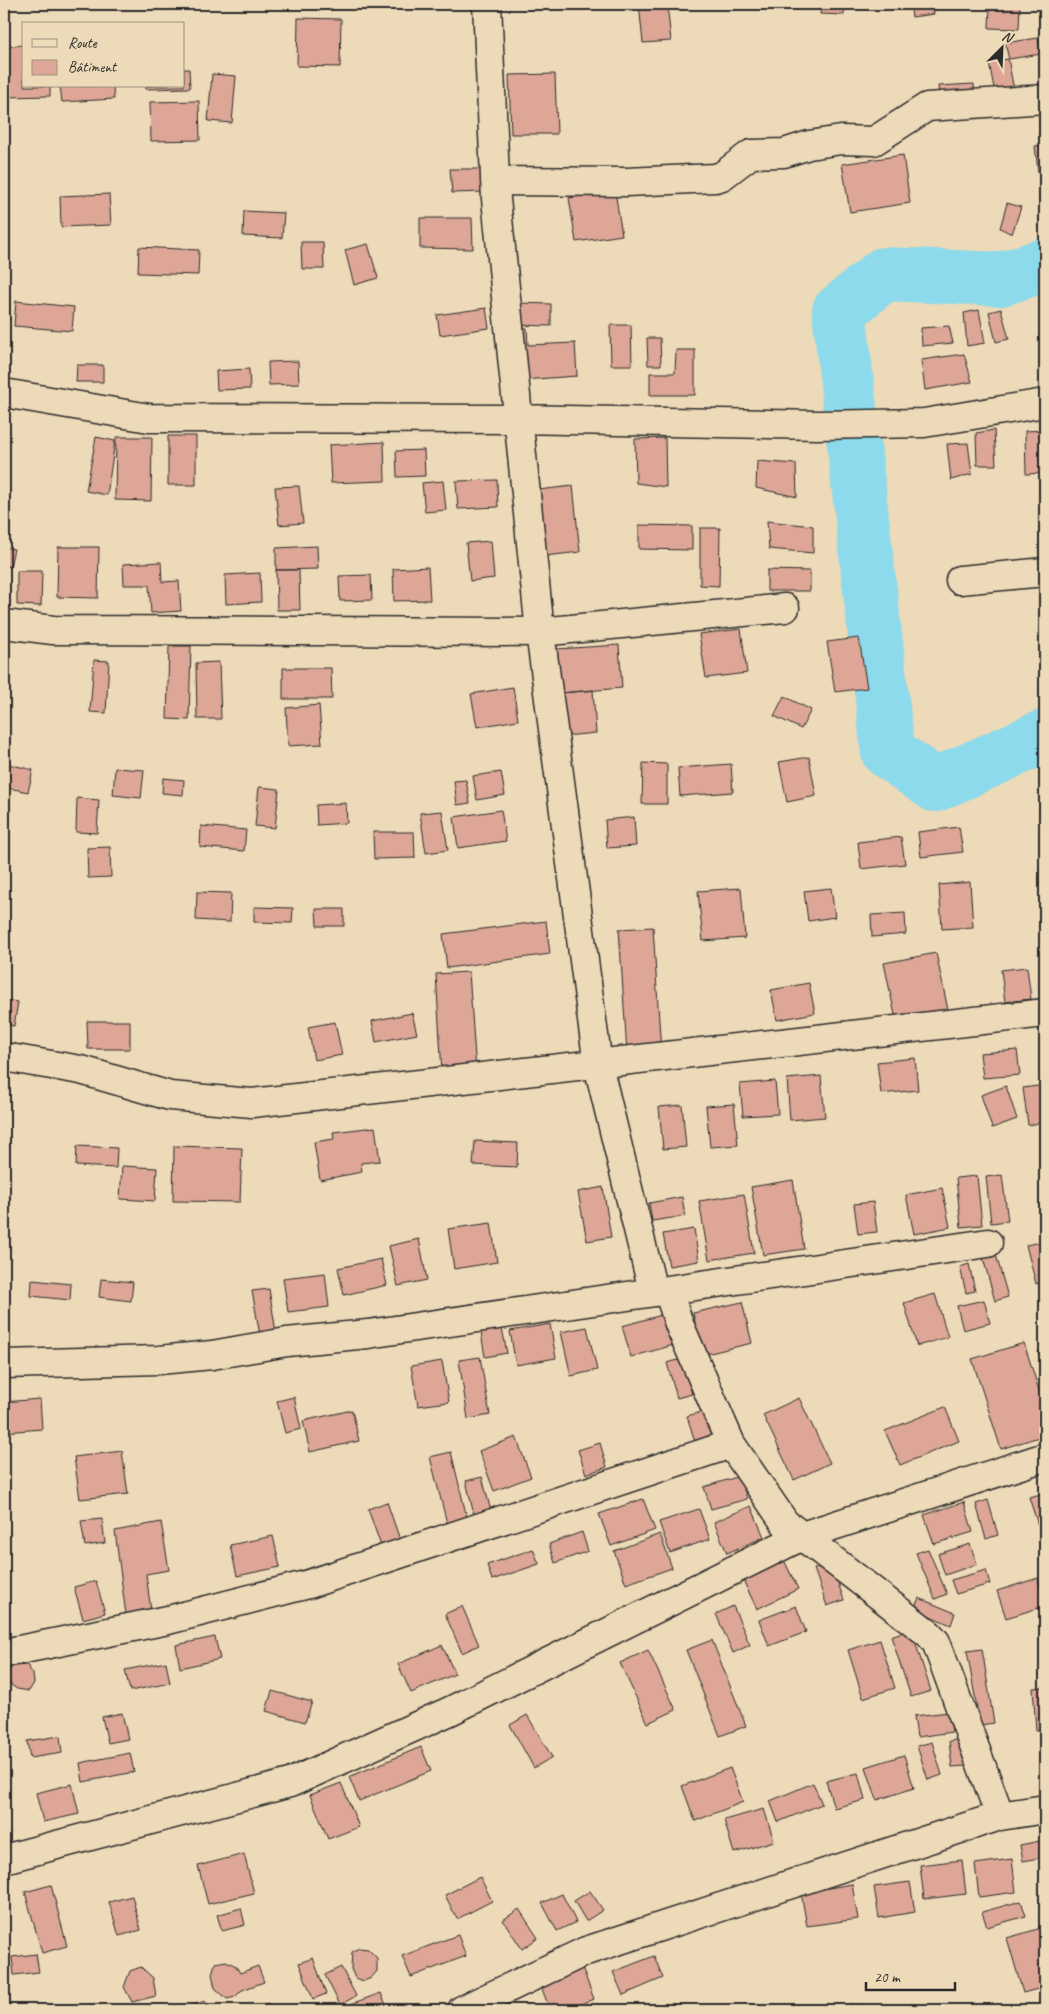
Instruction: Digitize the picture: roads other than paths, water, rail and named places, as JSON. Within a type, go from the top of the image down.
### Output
[{"type":"street","points":[[487,4],[495,180],[516,419],[540,632],[598,1065],[661,1291],[679,1324],[731,1444],[785,1523],[929,1634],[936,1642],[1000,1816]]},
{"type":"street","points":[[495,180],[626,182],[715,178],[722,176],[751,154],[784,153],[809,145],[841,140],[874,141],[927,108],[1045,99]]},
{"type":"street","points":[[4,394],[149,418],[516,419],[818,425],[924,423],[1045,403]]},
{"type":"street","points":[[960,580],[1045,572]]},
{"type":"street","points":[[4,624],[53,630],[540,632],[785,608]]},
{"type":"street","points":[[4,1057],[80,1070],[170,1096],[252,1103],[1045,1013]]},
{"type":"street","points":[[4,1364],[159,1360],[212,1355],[287,1342],[368,1334],[988,1243]]},
{"type":"street","points":[[4,1653],[168,1620],[309,1584],[731,1444]]},
{"type":"street","points":[[4,1859],[290,1783],[450,1711],[802,1536],[1045,1457]]},
{"type":"street","points":[[462,2010],[586,1951],[1000,1816],[1045,1809]]},
{"type":"waterway","points":[[1045,265],[1001,279],[884,274],[839,311],[888,752],[935,785],[1045,736]]}]
